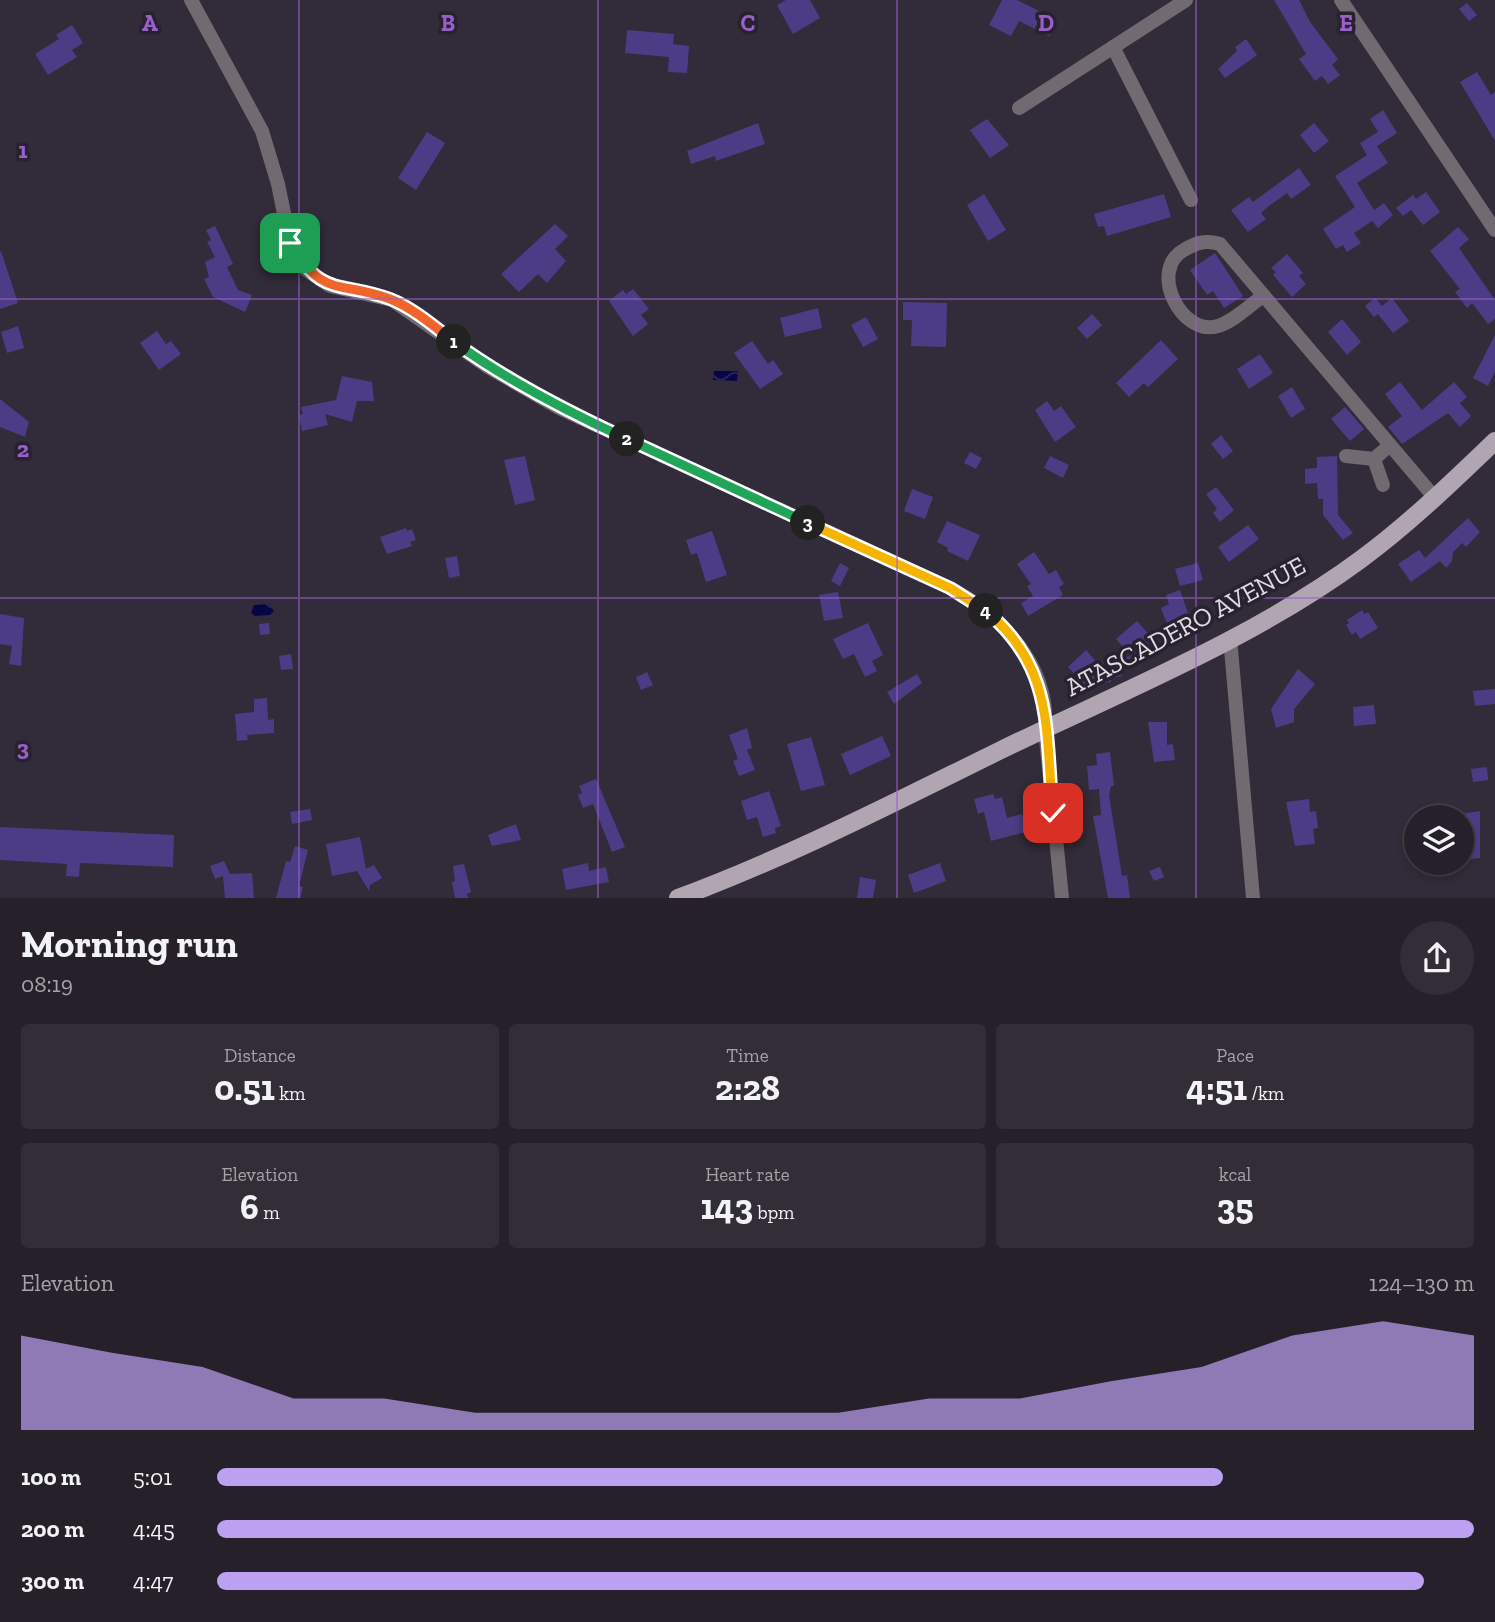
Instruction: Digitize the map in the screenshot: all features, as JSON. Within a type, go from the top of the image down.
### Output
[{"type":"main road","name":"ATASCADERO AVENUE","points":[[678,898],[705,893],[1230,638],[1296,602],[1360,560],[1435,498],[1495,441]]},
{"type":"street","points":[[191,0],[262,131],[278,184],[290,243],[306,270],[330,286],[393,300],[488,367],[559,408],[963,595],[999,623],[1027,659],[1040,686],[1046,712],[1045,729],[1062,898]]},
{"type":"street","points":[[1019,108],[1186,0]]},
{"type":"street","points":[[1341,0],[1495,230]]},
{"type":"street","points":[[1113,47],[1191,200]]},
{"type":"street","points":[[1263,296],[1220,326],[1199,325],[1181,309],[1171,292],[1167,271],[1177,254],[1208,241],[1220,244],[1435,498]]},
{"type":"street","points":[[1346,456],[1374,458],[1390,445]]},
{"type":"street","points":[[1374,458],[1383,485]]},
{"type":"street","points":[[1230,638],[1253,898]]},
{"type":"water","points":[[714,371],[738,371],[737,381],[713,380]]},
{"type":"water","points":[[269,604],[274,611],[270,615],[255,616],[251,613],[254,605]]},
{"type":"building","points":[[786,0],[810,0],[820,18],[793,34],[777,5]]},
{"type":"building","points":[[1002,0],[1017,0],[1057,20],[1049,36],[1019,21],[1011,36],[989,25]]},
{"type":"building","points":[[1274,0],[1299,0],[1310,22],[1338,59],[1332,65],[1340,75],[1328,84],[1322,76],[1315,81],[1299,59],[1306,54]]},
{"type":"building","points":[[1467,3],[1477,15],[1469,21],[1459,9]]},
{"type":"building","points":[[72,25],[83,43],[72,50],[77,57],[48,75],[35,54],[59,39],[56,35]]},
{"type":"building","points":[[627,30],[674,34],[673,44],[689,46],[687,73],[668,72],[669,57],[625,53]]},
{"type":"building","points":[[1246,39],[1257,55],[1225,78],[1218,69],[1237,51],[1235,47]]},
{"type":"building","points":[[1477,72],[1491,95],[1495,92],[1495,141],[1460,82]]},
{"type":"building","points":[[1383,110],[1397,133],[1377,146],[1388,163],[1357,183],[1374,210],[1384,203],[1393,215],[1378,228],[1372,221],[1354,233],[1361,243],[1347,252],[1343,245],[1336,249],[1323,229],[1355,207],[1335,176],[1367,155],[1360,143],[1378,132],[1370,119]]},
{"type":"building","points":[[987,119],[1009,145],[990,158],[970,130]]},
{"type":"building","points":[[758,123],[765,144],[716,161],[715,156],[691,164],[687,151]]},
{"type":"building","points":[[1314,123],[1329,141],[1314,153],[1300,135]]},
{"type":"building","points":[[427,132],[445,143],[416,190],[398,178]]},
{"type":"building","points":[[1299,168],[1311,185],[1291,199],[1287,193],[1269,206],[1261,213],[1266,219],[1248,232],[1231,210],[1249,197],[1253,202]]},
{"type":"building","points":[[1426,192],[1440,212],[1423,225],[1411,210],[1403,216],[1396,208],[1413,195],[1416,199]]},
{"type":"building","points":[[984,194],[1006,230],[988,241],[967,205]]},
{"type":"building","points":[[1164,194],[1171,217],[1107,236],[1104,226],[1098,227],[1094,214]]},
{"type":"building","points":[[555,224],[568,236],[555,249],[566,261],[547,283],[538,274],[519,292],[501,274]]},
{"type":"building","points":[[215,226],[233,264],[227,267],[238,290],[252,295],[245,312],[213,297],[204,279],[209,277],[205,262],[215,257],[207,242],[211,240],[206,230]]},
{"type":"building","points":[[1458,227],[1469,239],[1459,248],[1495,300],[1495,319],[1488,324],[1472,303],[1467,308],[1455,292],[1460,289],[1430,251]]},
{"type":"building","points":[[0,252],[18,303],[0,309]]},
{"type":"building","points":[[1215,253],[1243,296],[1224,308],[1213,291],[1207,295],[1190,270]]},
{"type":"building","points":[[1287,254],[1303,273],[1299,276],[1306,284],[1292,297],[1273,275],[1276,272],[1271,268]]},
{"type":"building","points":[[633,289],[649,309],[641,315],[648,324],[633,336],[609,301],[623,290],[626,294]]},
{"type":"building","points":[[1375,298],[1382,306],[1392,298],[1409,321],[1393,333],[1378,314],[1374,317],[1365,306]]},
{"type":"building","points":[[903,302],[947,303],[946,347],[911,346],[912,320],[903,320]]},
{"type":"building","points":[[818,308],[822,328],[785,337],[780,318]]},
{"type":"building","points":[[1092,314],[1102,325],[1087,339],[1077,328]]},
{"type":"building","points":[[866,317],[878,339],[863,347],[851,325]]},
{"type":"building","points":[[1342,319],[1361,342],[1347,355],[1328,332]]},
{"type":"building","points":[[18,326],[24,348],[7,353],[1,332]]},
{"type":"building","points":[[157,331],[166,344],[171,341],[181,354],[159,370],[140,343]]},
{"type":"building","points":[[1495,335],[1495,372],[1488,386],[1473,378]]},
{"type":"building","points":[[1161,340],[1178,359],[1148,387],[1144,383],[1129,397],[1116,383]]},
{"type":"building","points":[[752,341],[768,364],[773,360],[783,374],[760,389],[734,353]]},
{"type":"building","points":[[1260,354],[1273,373],[1249,389],[1237,369]]},
{"type":"building","points":[[342,376],[372,382],[374,401],[357,401],[352,422],[325,414],[328,425],[302,431],[299,415],[303,414],[301,407],[336,400]]},
{"type":"building","points":[[1400,382],[1422,410],[1454,382],[1467,397],[1460,403],[1471,416],[1460,427],[1448,413],[1402,444],[1388,427],[1402,416],[1385,394]]},
{"type":"building","points":[[1292,387],[1305,409],[1291,418],[1278,396]]},
{"type":"building","points":[[0,399],[29,422],[25,437],[0,427]]},
{"type":"building","points":[[1047,401],[1054,411],[1061,406],[1076,427],[1055,442],[1035,410]]},
{"type":"building","points":[[1345,407],[1364,429],[1350,441],[1331,419]]},
{"type":"building","points":[[1221,435],[1233,451],[1223,459],[1211,444]]},
{"type":"building","points":[[970,452],[982,458],[976,469],[964,463]]},
{"type":"building","points":[[525,456],[535,500],[515,505],[504,460]]},
{"type":"building","points":[[1050,456],[1069,465],[1063,478],[1044,468]]},
{"type":"building","points":[[1337,456],[1338,515],[1353,533],[1343,540],[1323,515],[1323,499],[1318,499],[1317,483],[1305,484],[1305,469],[1317,468],[1317,457]]},
{"type":"building","points":[[1216,487],[1234,510],[1220,522],[1213,513],[1217,509],[1206,494]]},
{"type":"building","points":[[912,489],[933,497],[925,519],[904,511]]},
{"type":"building","points":[[1468,518],[1480,532],[1466,547],[1462,543],[1453,552],[1452,561],[1446,568],[1440,561],[1411,582],[1398,564],[1419,550],[1425,558]]},
{"type":"building","points":[[947,521],[980,535],[968,561],[947,551],[948,548],[937,542]]},
{"type":"building","points":[[1248,525],[1259,539],[1229,562],[1218,547]]},
{"type":"building","points":[[406,528],[407,531],[412,529],[416,540],[410,542],[412,546],[387,554],[380,537]]},
{"type":"building","points":[[712,531],[727,575],[706,582],[697,553],[691,555],[686,540]]},
{"type":"building","points":[[1034,552],[1049,574],[1056,570],[1064,584],[1059,587],[1063,595],[1028,616],[1021,603],[1033,596],[1027,586],[1031,584],[1017,564]]},
{"type":"building","points":[[457,556],[460,576],[449,578],[445,558]]},
{"type":"building","points":[[840,563],[849,568],[840,586],[831,581]]},
{"type":"building","points":[[1198,563],[1203,580],[1180,586],[1175,569]]},
{"type":"building","points":[[1180,590],[1189,616],[1167,624],[1161,608],[1169,604],[1166,595]]},
{"type":"building","points":[[838,592],[843,618],[824,621],[819,595]]},
{"type":"building","points":[[1362,610],[1364,614],[1368,612],[1378,628],[1360,639],[1356,632],[1352,635],[1346,625],[1349,623],[1347,620]]},
{"type":"building","points":[[0,614],[24,618],[21,666],[9,664],[12,646],[0,644]]},
{"type":"building","points":[[1137,621],[1160,647],[1144,661],[1137,652],[1120,667],[1122,676],[1111,678],[1111,682],[1085,685],[1068,667],[1086,650],[1098,664],[1131,656],[1116,639]]},
{"type":"building","points":[[269,623],[270,634],[260,635],[259,624]]},
{"type":"building","points":[[868,623],[883,655],[872,661],[877,671],[865,677],[854,654],[843,659],[833,639]]},
{"type":"building","points":[[291,654],[293,669],[281,670],[279,656]]},
{"type":"building","points":[[1298,669],[1315,684],[1294,709],[1294,722],[1276,728],[1271,709]]},
{"type":"building","points":[[647,672],[653,685],[641,690],[636,677]]},
{"type":"building","points":[[917,674],[922,683],[894,704],[887,692]]},
{"type":"building","points":[[1495,689],[1495,704],[1475,706],[1473,691]]},
{"type":"building","points":[[267,698],[268,720],[274,719],[274,733],[247,735],[248,740],[237,741],[235,714],[254,712],[254,699]]},
{"type":"building","points":[[1374,705],[1376,724],[1354,726],[1353,707]]},
{"type":"building","points":[[1148,722],[1167,722],[1167,745],[1173,744],[1175,760],[1154,762]]},
{"type":"building","points":[[747,728],[752,748],[747,750],[755,770],[739,776],[733,761],[738,759],[729,735]]},
{"type":"building","points":[[882,736],[891,756],[850,775],[841,754]]},
{"type":"building","points":[[811,737],[825,785],[801,791],[787,744]]},
{"type":"building","points":[[1110,752],[1114,786],[1111,786],[1109,795],[1122,876],[1127,875],[1130,898],[1108,898],[1093,816],[1101,815],[1099,789],[1089,790],[1087,766],[1097,765],[1096,754]]},
{"type":"building","points":[[1487,767],[1488,780],[1473,782],[1471,769]]},
{"type":"building","points":[[596,779],[625,847],[612,852],[593,804],[583,808],[578,795],[582,793],[579,786]]},
{"type":"building","points":[[769,791],[781,826],[775,828],[776,833],[763,837],[757,817],[747,820],[741,801]]},
{"type":"building","points":[[993,794],[995,799],[1002,797],[1007,818],[1022,814],[1026,832],[991,841],[984,812],[978,814],[974,799]]},
{"type":"building","points":[[1309,799],[1310,812],[1316,811],[1318,828],[1313,829],[1315,844],[1295,846],[1286,802]]},
{"type":"building","points":[[310,809],[312,820],[292,824],[290,812]]},
{"type":"building","points":[[1480,811],[1480,858],[1474,859],[1474,812]]},
{"type":"building","points":[[516,824],[521,840],[492,846],[488,835]]},
{"type":"building","points":[[0,827],[174,835],[173,867],[80,863],[79,877],[66,876],[67,864],[0,860]]},
{"type":"building","points":[[360,837],[366,869],[374,865],[382,878],[370,885],[369,891],[357,871],[332,876],[326,844]]},
{"type":"building","points":[[295,846],[308,850],[299,886],[303,887],[300,898],[276,898],[286,861],[290,862]]},
{"type":"building","points":[[224,861],[230,874],[252,873],[254,898],[225,898],[223,876],[215,879],[210,866]]},
{"type":"building","points":[[588,863],[589,871],[606,867],[609,882],[566,890],[562,869]]},
{"type":"building","points":[[940,863],[946,881],[914,893],[908,875]]},
{"type":"building","points":[[464,864],[471,892],[467,894],[468,898],[455,898],[453,866]]},
{"type":"building","points":[[1160,867],[1164,877],[1154,881],[1149,871]]},
{"type":"building","points":[[860,877],[876,880],[873,898],[857,898]]},
{"type":"route","points":[[290,243],[306,270],[330,286],[393,300],[488,367],[559,408],[950,588],[976,603],[1010,634],[1027,659],[1040,686],[1046,712],[1045,729],[1053,813]]}]
